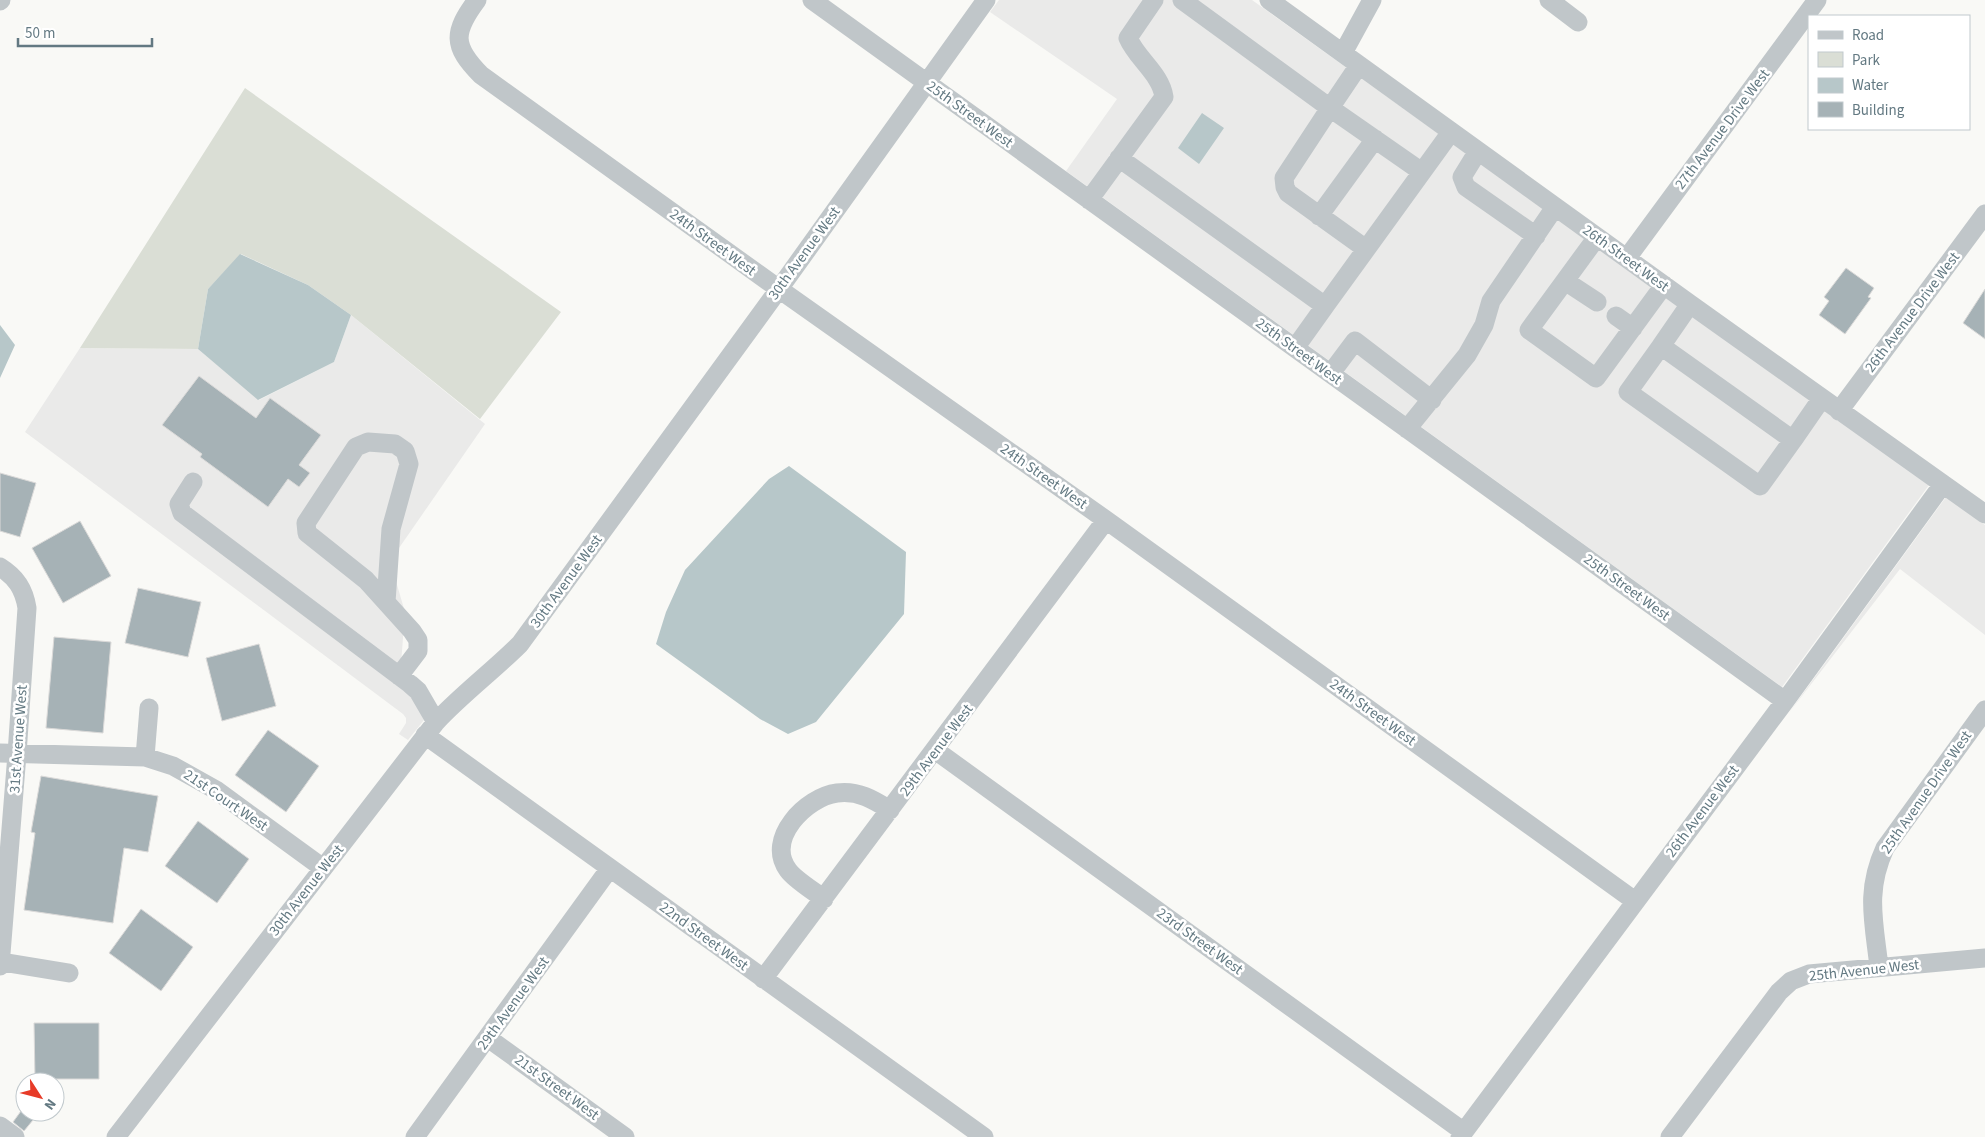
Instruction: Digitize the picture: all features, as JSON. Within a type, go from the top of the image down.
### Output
[{"type":"street","name":"24th Street West","points":[[477,0],[468,12],[460,30],[459,45],[467,61],[481,75],[1106,520],[1635,901]]},
{"type":"street","name":"25th Street West","points":[[812,0],[1785,701]]},
{"type":"street","name":"30th Avenue West","points":[[116,1137],[431,729],[449,708],[494,670],[520,644],[779,289],[986,0]]},
{"type":"street","points":[[1089,200],[1164,97],[1163,87],[1132,47],[1128,38],[1154,0]]},
{"type":"street","points":[[1182,0],[1330,108],[1422,172]]},
{"type":"street","name":"26th Street West","points":[[1269,0],[1985,514]]},
{"type":"street","points":[[1343,53],[1372,0]]},
{"type":"street","points":[[1549,0],[1578,22]]},
{"type":"street","name":"27th Avenue Drive West","points":[[1627,258],[1818,0]]},
{"type":"street","points":[[1359,65],[1284,178],[1288,193],[1366,249]]},
{"type":"street","points":[[1296,348],[1452,132]]},
{"type":"street","points":[[1319,216],[1375,139]]},
{"type":"street","points":[[1478,151],[1462,177],[1466,187],[1536,236]]},
{"type":"street","points":[[1119,158],[1325,306]]},
{"type":"street","points":[[1408,429],[1467,355],[1484,325],[1491,301],[1555,207]]},
{"type":"street","name":"26th Avenue Drive West","points":[[1839,411],[1985,214]]},
{"type":"street","points":[[1597,237],[1530,330],[1596,378],[1664,285]]},
{"type":"street","points":[[1565,281],[1597,302]]},
{"type":"street","points":[[1690,304],[1628,392],[1760,486],[1822,398]]},
{"type":"street","points":[[1616,316],[1633,328]]},
{"type":"street","points":[[1331,374],[1355,342],[1432,400]]},
{"type":"street","points":[[1662,346],[1793,440]]},
{"type":"street","points":[[386,602],[391,530],[409,464],[405,451],[395,444],[368,442],[356,447],[306,523],[307,533],[366,580],[418,640],[418,651],[399,676]]},
{"type":"street","points":[[193,482],[179,504],[182,513],[418,691],[431,729]]},
{"type":"street","name":"26th Avenue West","points":[[1462,1135],[1785,701],[1943,484]]},
{"type":"street","name":"29th Avenue West","points":[[763,979],[1106,520]]},
{"type":"street","name":"31st Avenue West","points":[[1,964],[9,753],[27,608],[25,595],[19,584],[6,571]]},
{"type":"street","points":[[145,757],[149,708]]},
{"type":"street","name":"25th Avenue Drive West","points":[[1879,967],[1872,901],[1873,881],[1878,862],[1885,848],[1985,710]]},
{"type":"street","name":"22nd Street West","points":[[431,729],[610,868],[984,1137]]},
{"type":"street","name":"23rd Street West","points":[[935,750],[1462,1135]]},
{"type":"street","name":"21st Court West","points":[[9,753],[145,757],[174,766],[216,790],[323,868]]},
{"type":"street","points":[[824,899],[788,870],[782,852],[786,832],[797,814],[814,801],[837,793],[866,795],[890,810]]},
{"type":"street","name":"29th Avenue West","points":[[415,1137],[610,868]]},
{"type":"street","name":"25th Avenue West","points":[[1670,1137],[1779,992],[1791,981],[1809,974],[1985,958]]},
{"type":"street","points":[[1,964],[69,973]]},
{"type":"street","name":"21st Street West","points":[[488,1038],[625,1137]]},
{"type":"street","points":[[0,1126],[15,1137]]},
{"type":"shaded area","points":[[999,0],[1252,0],[1929,485],[1782,687],[1066,171],[1117,99],[990,12]]},
{"type":"shaded area","points":[[351,315],[485,424],[390,561],[405,612],[401,664],[424,720],[408,740],[399,734],[406,723],[406,718],[403,714],[25,432],[80,348],[198,349],[259,400],[334,362]]},
{"type":"shaded area","points":[[1946,497],[1985,525],[1985,635],[1900,569],[1788,714]]},
{"type":"green space","points":[[245,88],[561,312],[480,419],[351,315],[308,285],[241,254],[208,289],[198,349],[80,348]]},
{"type":"water","points":[[1202,113],[1224,128],[1199,164],[1178,148]]},
{"type":"water","points":[[240,254],[308,285],[351,315],[334,362],[258,400],[198,349],[208,289]]},
{"type":"water","points":[[0,325],[15,345],[0,378]]},
{"type":"water","points":[[789,466],[906,552],[904,614],[816,722],[788,734],[760,719],[656,644],[666,612],[685,570],[769,479]]},
{"type":"building","points":[[1846,268],[1874,288],[1868,297],[1871,298],[1845,334],[1819,315],[1829,301],[1824,297]]},
{"type":"building","points":[[1985,289],[1985,339],[1963,323]]},
{"type":"building","points":[[199,376],[256,418],[270,398],[321,435],[299,465],[310,473],[299,487],[288,479],[268,507],[200,457],[202,454],[162,425]]},
{"type":"building","points":[[0,473],[36,483],[20,537],[0,531]]},
{"type":"building","points":[[80,521],[111,576],[63,603],[32,548]]},
{"type":"building","points":[[138,588],[201,602],[188,657],[125,643]]},
{"type":"building","points":[[54,637],[111,642],[103,733],[46,728]]},
{"type":"building","points":[[259,644],[276,706],[222,721],[206,658]]},
{"type":"building","points":[[268,730],[319,766],[286,812],[235,775]]},
{"type":"building","points":[[41,776],[158,796],[148,852],[124,848],[113,923],[24,910],[35,833],[31,832]]},
{"type":"building","points":[[198,821],[249,859],[217,903],[165,866]]},
{"type":"building","points":[[141,909],[193,947],[161,991],[109,953]]},
{"type":"building","points":[[34,1023],[99,1023],[99,1079],[65,1079],[65,1072],[35,1072]]},
{"type":"building","points":[[15,1119],[15,1122],[31,1122],[24,1131],[13,1122]]}]
